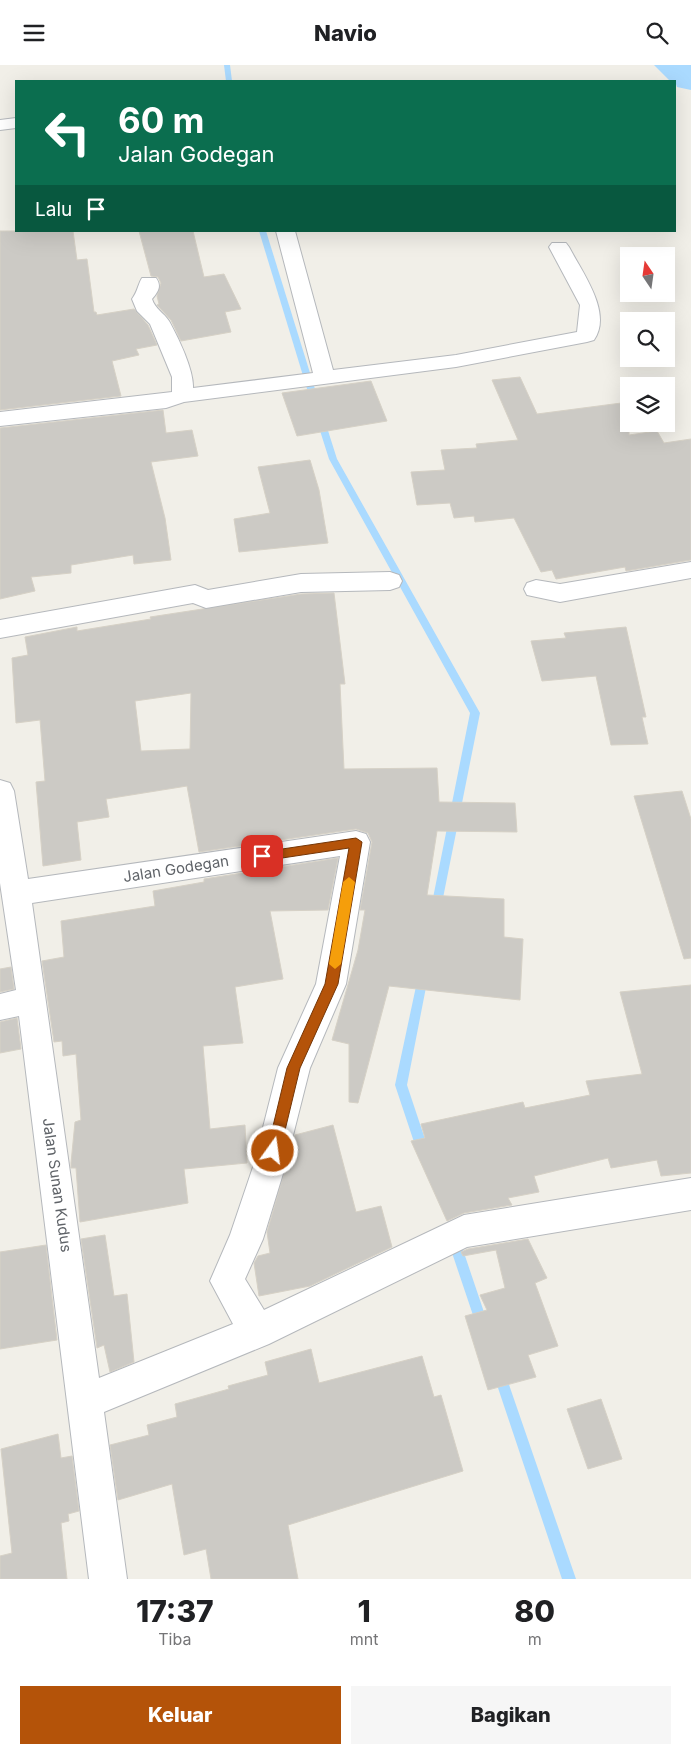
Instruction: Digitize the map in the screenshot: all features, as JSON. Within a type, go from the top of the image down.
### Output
[{"type":"street","points":[[0,125],[15,123]]},
{"type":"street","points":[[285,232],[325,378]]},
{"type":"street","points":[[0,419],[166,401],[182,396],[456,361],[587,336],[590,305],[559,247]]},
{"type":"street","points":[[149,282],[149,291],[142,299],[144,307],[159,323],[183,377],[182,396]]},
{"type":"street","points":[[536,589],[560,593],[691,570]]},
{"type":"street","points":[[0,629],[195,594],[206,599],[301,583],[390,581]]},
{"type":"street","name":"Jalan Sunan Kudus","points":[[0,791],[18,893],[108,1579]]},
{"type":"street","name":"Jalan Godegan","points":[[18,893],[356,842],[331,984],[294,1068],[269,1167],[246,1239],[227,1281],[257,1331]]},
{"type":"street","points":[[0,1007],[32,999]]},
{"type":"street","points":[[86,1401],[257,1331],[464,1231],[691,1194]]},
{"type":"building","points":[[0,231],[73,232],[77,260],[87,259],[94,312],[97,315],[134,309],[148,325],[157,345],[136,349],[139,355],[112,361],[121,396],[0,410]]},
{"type":"building","points":[[139,232],[193,232],[204,277],[224,274],[241,309],[225,312],[231,332],[181,341],[171,320],[157,305],[159,304],[157,296],[161,283],[158,277],[151,276]]},
{"type":"building","points":[[520,377],[537,414],[620,403],[620,432],[629,432],[629,435],[658,432],[664,443],[691,439],[691,560],[626,571],[625,567],[556,579],[552,570],[541,572],[514,518],[475,522],[474,516],[454,518],[450,503],[417,505],[411,472],[445,470],[441,450],[477,448],[476,444],[518,440],[492,380]]},
{"type":"building","points":[[371,381],[387,421],[297,436],[282,393]]},
{"type":"building","points":[[163,410],[166,433],[192,430],[198,456],[151,462],[165,518],[171,560],[134,564],[133,555],[71,565],[71,573],[31,577],[35,591],[0,599],[0,428]]},
{"type":"building","points":[[310,460],[319,490],[328,543],[239,552],[234,519],[270,513],[258,467]]},
{"type":"building","points":[[334,593],[345,684],[340,684],[344,769],[437,768],[439,802],[515,803],[517,832],[437,831],[427,895],[504,899],[504,937],[523,939],[520,1000],[389,986],[358,1103],[349,1102],[349,1044],[332,1040],[358,950],[365,910],[360,910],[372,842],[368,833],[356,829],[199,852],[187,786],[106,799],[109,817],[77,822],[81,860],[43,866],[36,782],[45,781],[40,720],[16,723],[12,658],[28,655],[25,637],[77,627],[77,631],[151,619],[150,617],[301,594]],"holes":[[[191,693],[190,749],[141,751],[135,701]]]},
{"type":"building","points":[[626,627],[646,717],[642,717],[648,744],[611,745],[596,676],[542,681],[531,641],[566,638],[564,633]]},
{"type":"building","points":[[682,791],[691,819],[691,958],[684,959],[634,796]]},
{"type":"building","points":[[338,858],[328,910],[270,911],[283,979],[235,987],[243,1043],[203,1046],[210,1129],[245,1125],[247,1163],[184,1169],[188,1203],[80,1222],[76,1168],[71,1168],[75,1122],[81,1120],[76,1054],[63,1056],[62,1041],[54,1042],[42,961],[64,957],[61,921],[155,906],[153,891],[204,882],[204,879]]},
{"type":"building","points":[[11,967],[14,989],[0,992],[0,969]]},
{"type":"building","points":[[691,985],[691,1173],[661,1176],[657,1160],[611,1168],[608,1158],[534,1176],[539,1192],[508,1198],[512,1205],[464,1213],[447,1221],[411,1141],[425,1138],[421,1124],[523,1102],[525,1108],[590,1095],[586,1081],[642,1074],[620,992]]},
{"type":"building","points":[[17,1018],[21,1049],[0,1053],[0,1022]]},
{"type":"building","points":[[333,1125],[356,1212],[381,1206],[392,1247],[310,1286],[259,1296],[254,1263],[258,1256],[270,1253],[267,1232],[295,1135]]},
{"type":"building","points":[[105,1235],[114,1296],[127,1294],[134,1362],[110,1372],[104,1345],[97,1348],[81,1239]]},
{"type":"building","points":[[528,1239],[547,1278],[535,1283],[558,1346],[528,1355],[536,1377],[488,1390],[465,1316],[487,1310],[480,1295],[505,1288],[496,1250],[463,1256],[461,1252],[468,1249]]},
{"type":"building","points":[[46,1245],[57,1340],[0,1349],[0,1252]]},
{"type":"building","points":[[311,1349],[319,1383],[422,1356],[434,1397],[441,1395],[463,1471],[288,1525],[298,1579],[211,1579],[206,1549],[184,1555],[172,1484],[118,1500],[110,1445],[149,1435],[147,1425],[177,1417],[175,1404],[229,1389],[228,1386],[268,1375],[265,1362]]},
{"type":"building","points":[[601,1399],[622,1459],[588,1469],[567,1409]]},
{"type":"building","points":[[58,1434],[61,1458],[72,1456],[79,1511],[68,1514],[69,1521],[61,1523],[67,1579],[0,1579],[0,1556],[12,1553],[1,1449]]},
{"type":"waterway","points":[[227,65],[229,80]]},
{"type":"waterway","points":[[673,65],[691,79]]},
{"type":"waterway","points":[[262,232],[315,402]]},
{"type":"waterway","points":[[320,418],[333,459],[475,713],[436,908]]},
{"type":"waterway","points":[[423,977],[401,1085],[423,1151]]},
{"type":"waterway","points":[[454,1241],[482,1324]]},
{"type":"waterway","points":[[499,1373],[569,1579]]},
{"type":"slow traffic","points":[[335,964],[349,882]]},
{"type":"route","points":[[262,856],[356,842],[331,984],[294,1068],[273,1151]]}]
